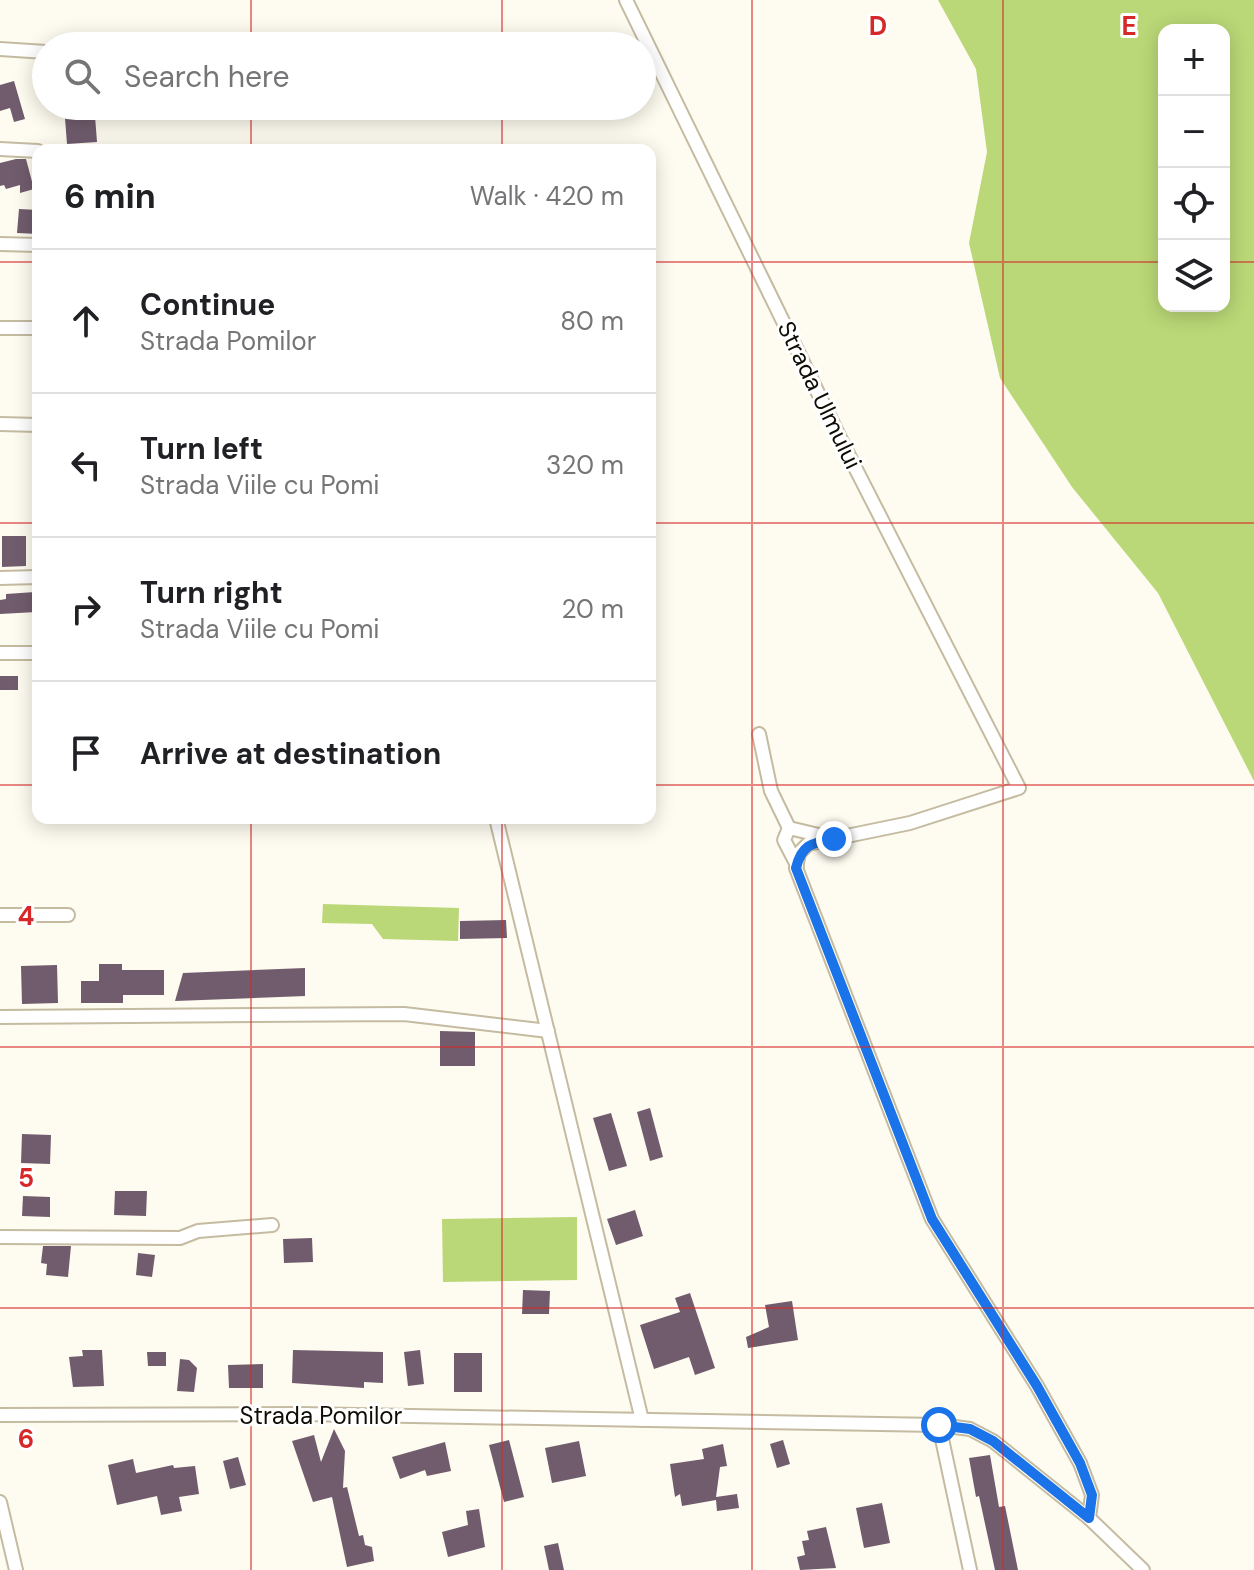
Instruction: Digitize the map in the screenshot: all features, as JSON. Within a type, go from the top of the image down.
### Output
[{"type":"street","name":"Strada Ulmului","points":[[626,0],[642,32]]},
{"type":"street","points":[[0,49],[32,51]]},
{"type":"street","name":"Strada Ulmului","points":[[656,61],[841,440],[1019,788],[910,823],[834,839]]},
{"type":"street","points":[[0,149],[32,151]]},
{"type":"street","points":[[0,244],[32,245]]},
{"type":"street","points":[[0,328],[32,328]]},
{"type":"street","points":[[0,424],[32,425]]},
{"type":"street","points":[[0,578],[32,577]]},
{"type":"street","points":[[0,653],[32,653]]},
{"type":"street","points":[[759,734],[771,791],[789,828],[784,840],[797,865],[932,1219],[1037,1386],[1080,1463],[1092,1495],[1089,1518]]},
{"type":"street","points":[[497,824],[642,1420]]},
{"type":"street","points":[[789,828],[834,839]]},
{"type":"street","points":[[797,865],[799,853],[808,844],[834,839]]},
{"type":"street","points":[[0,915],[68,915]]},
{"type":"street","points":[[0,1017],[404,1014],[548,1031]]},
{"type":"street","points":[[0,1237],[180,1238],[198,1231],[272,1225]]},
{"type":"street","name":"Strada Pomilor","points":[[0,1415],[299,1414],[939,1425],[970,1429],[993,1441],[1089,1518],[1143,1570]]},
{"type":"street","points":[[939,1425],[970,1570]]},
{"type":"street","points":[[0,1502],[16,1570]]},
{"type":"green space","points":[[938,0],[1254,0],[1254,781],[1158,593],[1072,487],[1000,378],[969,243],[987,152],[976,69]]},
{"type":"green space","points":[[323,904],[459,908],[458,941],[383,939],[372,924],[322,923]]},
{"type":"green space","points":[[577,1217],[577,1280],[443,1282],[442,1219]]},
{"type":"building","points":[[14,81],[25,119],[14,122],[10,108],[0,111],[0,85]]},
{"type":"building","points":[[65,120],[95,120],[97,142],[67,144]]},
{"type":"building","points":[[26,159],[32,190],[20,193],[20,185],[6,189],[4,185],[0,186],[0,163]]},
{"type":"building","points":[[19,209],[32,210],[32,234],[17,233]]},
{"type":"building","points":[[2,536],[26,536],[26,566],[2,567]]},
{"type":"building","points":[[32,592],[32,612],[0,614],[0,600],[6,599],[6,594]]},
{"type":"building","points":[[0,676],[18,676],[18,690],[0,690]]},
{"type":"building","points":[[506,920],[507,938],[460,939],[460,921]]},
{"type":"building","points":[[99,964],[122,964],[122,970],[164,970],[164,995],[123,995],[123,1003],[81,1003],[81,981],[99,981]]},
{"type":"building","points":[[57,965],[58,1003],[22,1004],[21,966]]},
{"type":"building","points":[[305,968],[305,996],[175,1001],[183,973]]},
{"type":"building","points":[[440,1031],[475,1032],[475,1066],[440,1066]]},
{"type":"building","points":[[650,1108],[663,1157],[650,1161],[637,1112]]},
{"type":"building","points":[[611,1113],[627,1166],[609,1171],[593,1118]]},
{"type":"building","points":[[22,1134],[51,1135],[50,1164],[21,1163]]},
{"type":"building","points":[[115,1191],[147,1191],[146,1216],[114,1215]]},
{"type":"building","points":[[23,1196],[50,1197],[50,1217],[22,1216]]},
{"type":"building","points":[[635,1210],[643,1236],[616,1245],[607,1219]]},
{"type":"building","points":[[312,1238],[313,1262],[284,1263],[283,1239]]},
{"type":"building","points":[[43,1246],[71,1246],[68,1277],[46,1275],[47,1264],[41,1263]]},
{"type":"building","points":[[138,1253],[155,1255],[152,1277],[136,1275]]},
{"type":"building","points":[[523,1290],[550,1291],[549,1314],[522,1314]]},
{"type":"building","points":[[690,1293],[715,1368],[695,1375],[689,1357],[654,1369],[640,1325],[680,1312],[675,1298]]},
{"type":"building","points":[[792,1301],[798,1340],[748,1348],[746,1337],[769,1327],[765,1305]]},
{"type":"building","points":[[82,1350],[102,1350],[104,1386],[73,1387],[69,1357],[83,1356]]},
{"type":"building","points":[[293,1350],[383,1352],[383,1383],[364,1382],[364,1388],[292,1383]]},
{"type":"building","points":[[420,1350],[424,1384],[408,1386],[404,1352]]},
{"type":"building","points":[[147,1352],[166,1352],[166,1366],[148,1366]]},
{"type":"building","points":[[454,1353],[482,1353],[482,1392],[454,1392]]},
{"type":"building","points":[[180,1359],[189,1360],[197,1368],[194,1392],[177,1391]]},
{"type":"building","points":[[263,1364],[263,1388],[229,1388],[228,1365]]},
{"type":"building","points":[[334,1429],[345,1451],[343,1488],[347,1487],[359,1536],[363,1535],[365,1545],[372,1547],[374,1561],[347,1567],[332,1497],[313,1502],[292,1441],[314,1435],[321,1462]]},
{"type":"building","points":[[509,1440],[524,1497],[504,1502],[489,1445]]},
{"type":"building","points":[[783,1440],[790,1464],[777,1468],[770,1444]]},
{"type":"building","points":[[579,1441],[586,1476],[552,1483],[545,1448]]},
{"type":"building","points":[[445,1442],[451,1471],[427,1476],[425,1470],[400,1479],[392,1457]]},
{"type":"building","points":[[723,1444],[727,1466],[720,1467],[716,1497],[737,1494],[739,1508],[717,1511],[716,1500],[682,1506],[680,1494],[675,1497],[670,1464],[704,1459],[702,1449]]},
{"type":"building","points":[[990,1455],[999,1507],[1005,1506],[1018,1570],[995,1570],[979,1496],[976,1497],[969,1458]]},
{"type":"building","points":[[238,1457],[246,1485],[230,1489],[223,1461]]},
{"type":"building","points":[[133,1459],[136,1473],[173,1465],[174,1468],[195,1466],[199,1494],[179,1497],[182,1511],[161,1515],[157,1496],[117,1505],[108,1465]]},
{"type":"building","points":[[882,1503],[890,1543],[864,1548],[856,1508]]},
{"type":"building","points":[[479,1509],[485,1547],[448,1557],[442,1532],[468,1525],[466,1511]]},
{"type":"building","points":[[826,1527],[836,1568],[800,1570],[797,1557],[805,1555],[802,1541],[809,1540],[807,1531]]},
{"type":"building","points":[[558,1543],[564,1570],[549,1570],[544,1546]]},
{"type":"route","points":[[834,839],[808,844],[799,853],[796,868],[932,1219],[1037,1386],[1080,1463],[1092,1495],[1089,1518],[993,1441],[970,1429],[939,1425]]}]
